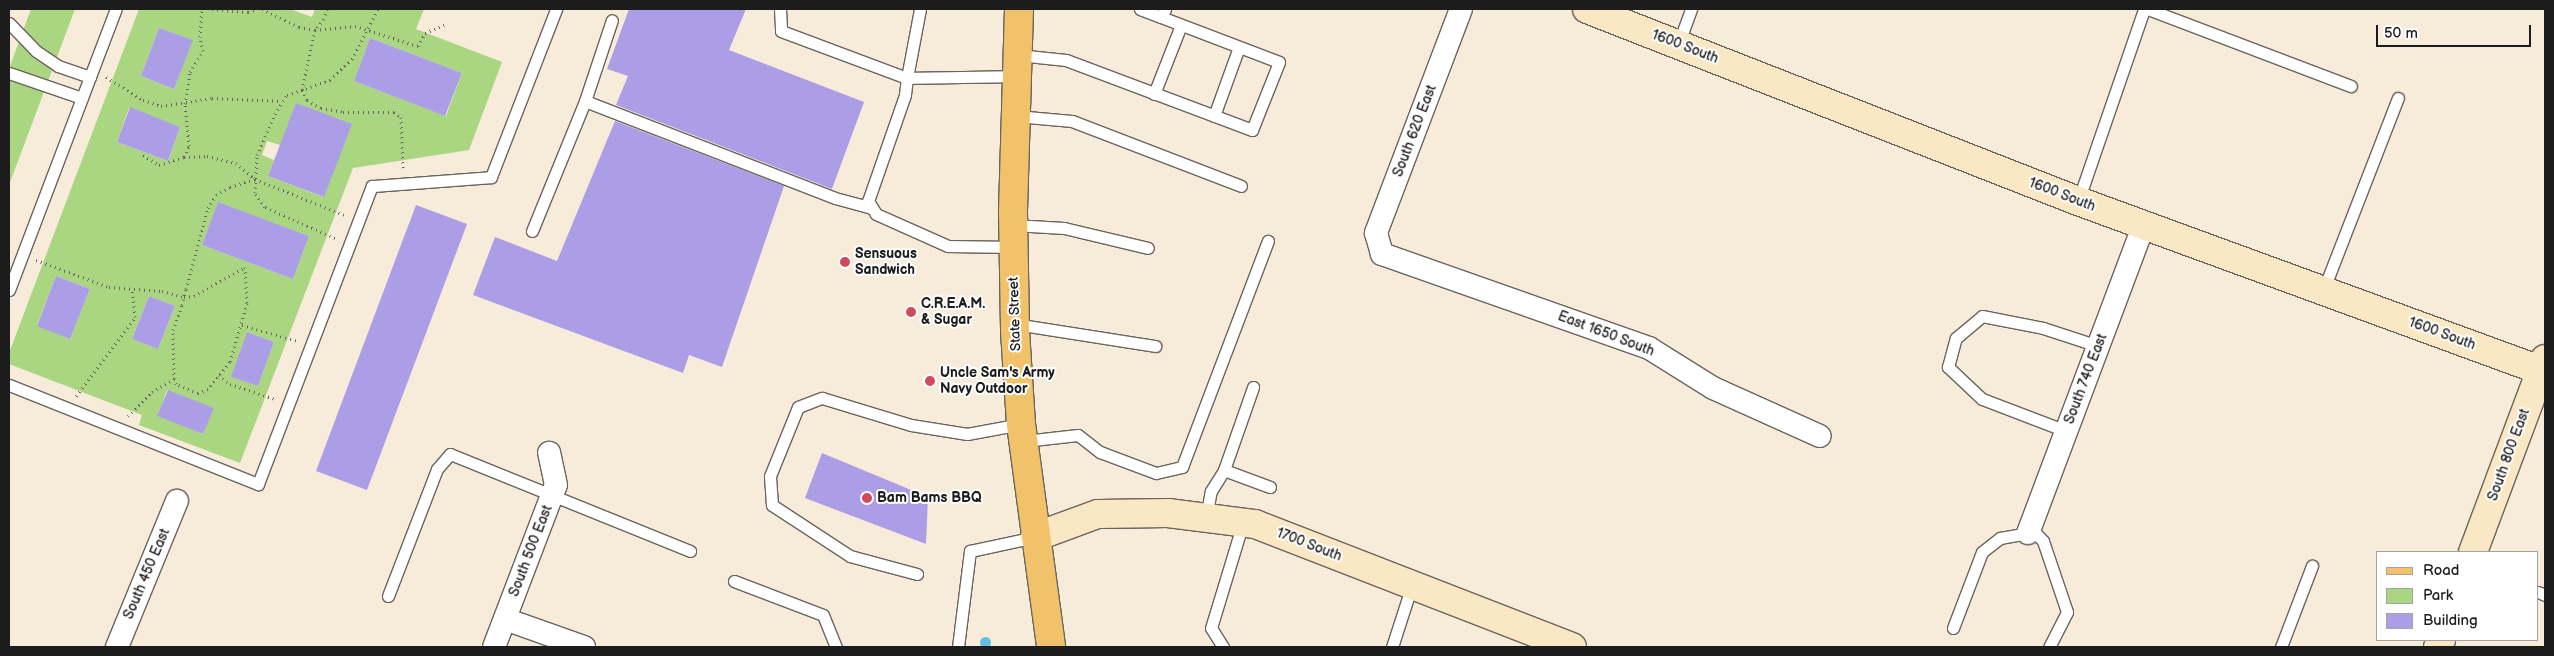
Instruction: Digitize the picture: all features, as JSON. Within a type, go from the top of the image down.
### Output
[{"type":"main road","name":"State Street","points":[[1019,9],[1013,236],[1015,324],[1022,433],[1035,537],[1052,647]]},
{"type":"street","name":"South 620 East","points":[[1382,254],[1376,233],[1461,9]]},
{"type":"street","name":"1600 South","points":[[1587,9],[2144,226],[2323,291],[2543,365]]},
{"type":"street","name":"South 740 East","points":[[2029,530],[2144,226]]},
{"type":"street","name":"East 1650 South","points":[[1382,254],[1649,348],[1713,388],[1820,436]]},
{"type":"street","name":"South 800 East","points":[[2473,551],[2538,401],[2543,365]]},
{"type":"street","name":"South 500 East","points":[[494,647],[556,485],[549,453]]},
{"type":"street","name":"South 450 East","points":[[117,647],[177,501]]},
{"type":"street","name":"1700 South","points":[[1035,537],[1098,514],[1168,513],[1255,524],[1572,647]]},
{"type":"street","points":[[505,619],[584,647]]},
{"type":"lane","points":[[9,290],[116,9]]},
{"type":"lane","points":[[9,385],[258,484],[372,186],[490,177],[556,9]]},
{"type":"lane","points":[[780,9],[781,31],[907,78],[1066,60],[1252,130],[1279,62],[1181,25],[1163,13],[1140,9]]},
{"type":"lane","points":[[920,9],[905,95],[868,201],[876,214],[948,246],[1064,228],[1148,248]]},
{"type":"lane","points":[[1678,45],[1691,9]]},
{"type":"lane","points":[[2078,201],[2144,9]]},
{"type":"lane","points":[[2148,9],[2351,86]]},
{"type":"lane","points":[[532,231],[584,101],[612,20]]},
{"type":"lane","points":[[9,23],[36,51],[58,66],[91,73]]},
{"type":"lane","points":[[1154,94],[1181,25]]},
{"type":"lane","points":[[1214,116],[1239,47]]},
{"type":"lane","points":[[9,72],[82,98]]},
{"type":"lane","points":[[2323,291],[2398,98]]},
{"type":"lane","points":[[584,101],[835,198],[872,208]]},
{"type":"lane","points":[[1016,116],[1072,121],[1241,186]]},
{"type":"lane","points":[[917,574],[850,556],[772,505],[770,476],[798,407],[822,398],[912,425],[968,434],[1078,435],[1100,452],[1156,473],[1182,467],[1268,241]]},
{"type":"lane","points":[[2066,431],[1982,399],[1948,367],[1956,338],[1982,316],[2043,328],[2098,346]]},
{"type":"lane","points":[[1015,324],[1155,346]]},
{"type":"lane","points":[[1206,518],[1211,491],[1224,470],[1253,387]]},
{"type":"lane","points":[[388,596],[437,469],[447,456],[459,456],[552,496],[690,551]]},
{"type":"lane","points":[[1224,470],[1270,487]]},
{"type":"lane","points":[[1223,647],[1210,628],[1243,523]]},
{"type":"lane","points":[[1953,628],[1982,552],[2000,538],[2029,530],[2043,541],[2066,612],[2049,647]]},
{"type":"lane","points":[[958,647],[970,551],[1035,537]]},
{"type":"lane","points":[[2281,647],[2312,566]]},
{"type":"lane","points":[[734,580],[823,615],[836,647]]},
{"type":"lane","points":[[1392,647],[1412,586]]},
{"type":"path","points":[[184,157],[189,146],[185,104],[190,72],[203,51],[200,37],[202,9]]},
{"type":"path","points":[[212,9],[248,12],[258,9]]},
{"type":"path","points":[[262,9],[281,21],[315,30],[354,26],[418,46],[425,33],[444,25]]},
{"type":"path","points":[[327,9],[324,19],[315,30],[302,90],[307,100],[321,108],[343,112],[394,112],[401,118],[403,184]]},
{"type":"path","points":[[350,244],[265,207],[255,193],[257,156],[282,102],[287,96],[330,80],[341,70],[352,59],[378,9]]},
{"type":"path","points":[[91,73],[143,100],[161,106],[185,104],[212,98],[282,102]]},
{"type":"path","points":[[143,155],[159,165],[184,157],[207,156],[236,162],[255,179],[359,221]]},
{"type":"path","points":[[22,256],[109,287],[162,291],[184,297],[194,296],[245,267],[247,303],[230,362],[208,389],[198,393],[176,384],[174,379],[173,330],[184,297],[208,208],[216,196],[230,187],[255,179]]},
{"type":"path","points":[[66,408],[135,317],[132,289]]},
{"type":"path","points":[[242,325],[311,345]]},
{"type":"path","points":[[219,375],[230,384],[289,403]]},
{"type":"path","points":[[116,428],[152,392],[174,379]]},
{"type":"green space","points":[[31,9],[75,9],[9,185],[9,69]]},
{"type":"green space","points":[[139,9],[290,9],[312,17],[315,9],[424,9],[416,29],[502,62],[469,150],[353,168],[240,463],[139,425],[142,415],[9,364],[9,353]],"holes":[[[159,28],[192,40],[174,89],[141,76]],[[370,38],[462,73],[446,116],[354,81]],[[129,108],[180,127],[168,161],[117,142]],[[351,124],[323,197],[268,176],[274,160],[262,155],[267,141],[280,145]],[[218,203],[309,236],[293,279],[202,245]],[[56,276],[90,289],[70,339],[37,325]],[[149,296],[175,306],[158,349],[132,339]],[[247,332],[274,342],[258,386],[232,377]],[[167,390],[213,408],[203,434],[158,416]]]},
{"type":"water","points":[[985,636],[991,642],[985,648],[979,642]]},
{"type":"building","points":[[629,9],[746,9],[729,50],[864,102],[832,189],[616,105],[628,76],[607,69]]},
{"type":"building","points":[[159,28],[193,40],[174,89],[141,76]]},
{"type":"building","points":[[370,38],[462,73],[445,116],[354,81]]},
{"type":"building","points":[[296,103],[352,124],[324,197],[268,176]]},
{"type":"building","points":[[130,107],[180,127],[168,161],[117,142]]},
{"type":"building","points":[[615,121],[784,186],[722,367],[689,355],[683,373],[473,295],[495,237],[557,261]]},
{"type":"building","points":[[218,202],[309,236],[293,279],[202,245]]},
{"type":"building","points":[[416,205],[467,224],[367,490],[316,471]]},
{"type":"building","points":[[56,276],[90,289],[70,339],[37,326]]},
{"type":"building","points":[[149,296],[175,306],[158,349],[132,339]]},
{"type":"building","points":[[247,332],[274,342],[258,386],[231,377]]},
{"type":"building","points":[[168,390],[214,408],[203,434],[157,416]]},
{"type":"building","name":"Bam Bams BBQ","points":[[822,453],[928,497],[926,544],[805,498]]},
{"type":"place","name":"Sensuous Sandwich","points":[[845,262]]},
{"type":"place","name":"C.R.E.A.M. & Sugar","points":[[911,312]]},
{"type":"place","name":"Uncle Sam's Army Navy Outdoor","points":[[930,381]]},
{"type":"place","name":"Bam Bams BBQ","points":[[867,498]]}]
